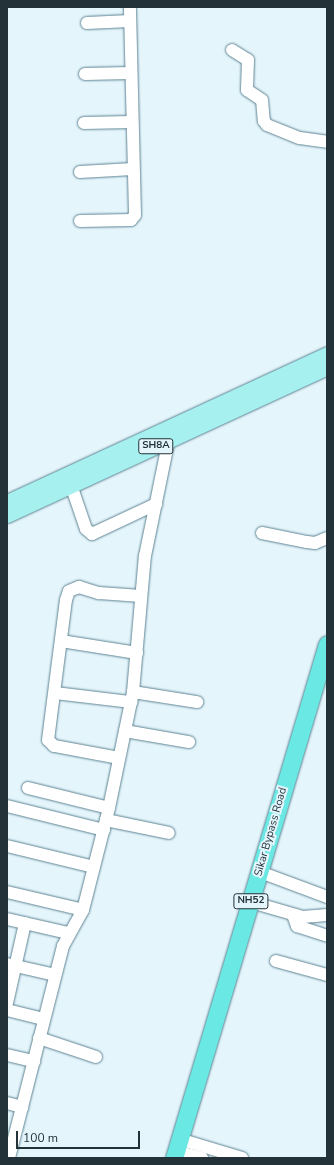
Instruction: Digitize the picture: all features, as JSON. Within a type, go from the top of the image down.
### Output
[{"type":"highway","name":"Sikar Bypass Road","points":[[176,1149],[327,644]]},
{"type":"main road","name":"SH8A","points":[[7,502],[327,354]]},
{"type":"main road","name":"SH8A","points":[[7,516],[169,439],[327,367]]},
{"type":"street","points":[[80,221],[134,218],[130,73],[130,7]]},
{"type":"street","points":[[87,22],[130,21]]},
{"type":"street","points":[[232,50],[248,60],[247,90],[262,100],[264,121],[267,125],[300,138],[327,142]]},
{"type":"street","points":[[85,74],[130,73]]},
{"type":"street","points":[[84,123],[131,122]]},
{"type":"street","points":[[80,172],[132,169]]},
{"type":"street","points":[[9,1158],[55,975],[68,933],[82,910],[109,808],[132,697],[145,556],[169,439]]},
{"type":"street","points":[[71,486],[86,529],[92,534],[156,504]]},
{"type":"street","points":[[262,533],[315,543],[327,538]]},
{"type":"street","points":[[119,758],[50,744],[66,595],[74,587],[99,593],[141,596]]},
{"type":"street","points":[[61,641],[137,652]]},
{"type":"street","points":[[55,693],[197,702]]},
{"type":"street","points":[[125,731],[189,742]]},
{"type":"street","points":[[28,788],[109,808]]},
{"type":"street","points":[[7,806],[105,825],[168,833]]},
{"type":"street","points":[[7,846],[94,867]]},
{"type":"street","points":[[260,872],[327,897]]},
{"type":"street","points":[[7,892],[82,910]]},
{"type":"street","points":[[251,902],[293,915],[313,917],[327,915]]},
{"type":"street","points":[[293,915],[297,926],[327,936]]},
{"type":"street","points":[[7,919],[68,933]]},
{"type":"street","points":[[7,1003],[11,965],[25,923]]},
{"type":"street","points":[[276,961],[327,975]]},
{"type":"street","points":[[11,965],[55,975]]},
{"type":"street","points":[[7,1010],[44,1019]]},
{"type":"street","points":[[39,1038],[96,1057]]},
{"type":"street","points":[[7,1055],[34,1061]]},
{"type":"street","points":[[7,1103],[22,1107]]},
{"type":"street","points":[[176,1149],[202,1158]]},
{"type":"street","points":[[176,1149],[242,1158]]}]
